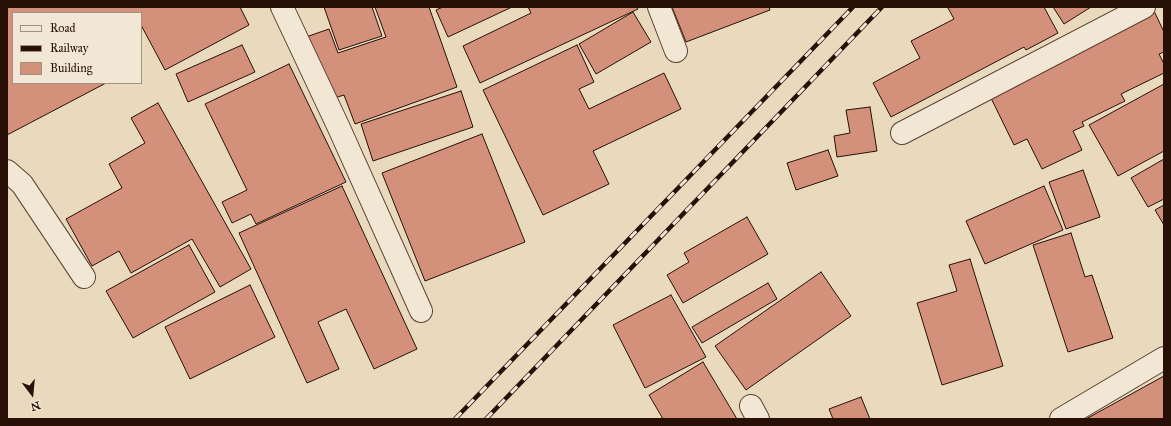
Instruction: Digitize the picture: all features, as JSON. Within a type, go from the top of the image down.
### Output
[{"type":"street","points":[[282,7],[339,128],[421,311]]},
{"type":"street","points":[[659,7],[676,51]]},
{"type":"street","points":[[902,133],[1144,7]]},
{"type":"street","points":[[7,171],[22,184],[84,277]]},
{"type":"street","points":[[1061,419],[1164,358]]},
{"type":"building","points":[[7,7],[240,7],[249,25],[165,70],[142,27],[142,12],[12,12],[12,84],[104,84],[7,135]]},
{"type":"building","points":[[324,7],[372,7],[382,36],[339,50]]},
{"type":"building","points":[[375,7],[429,7],[457,87],[355,124],[344,95],[328,100],[306,37],[329,29],[338,53],[386,37]]},
{"type":"building","points":[[443,7],[512,7],[448,37],[436,10]]},
{"type":"building","points":[[528,7],[637,7],[638,9],[480,83],[463,46],[531,13]]},
{"type":"building","points":[[672,7],[769,7],[770,10],[686,42]]},
{"type":"building","points":[[1044,7],[1058,33],[1026,50],[1024,47],[891,117],[873,83],[920,58],[911,41],[954,19],[948,8]]},
{"type":"building","points":[[1053,7],[1091,7],[1064,24]]},
{"type":"building","points":[[1154,11],[1164,32],[1164,52],[1159,54],[1164,64],[1164,73],[1121,94],[1125,101],[1082,122],[1084,126],[1073,131],[1082,150],[1042,169],[1027,139],[1014,145],[989,94]]},
{"type":"building","points":[[633,12],[651,42],[596,74],[579,44]]},
{"type":"building","points":[[242,45],[255,72],[188,102],[176,74]]},
{"type":"building","points":[[577,45],[594,82],[579,89],[589,109],[664,73],[681,109],[593,151],[609,184],[543,215],[483,90]]},
{"type":"building","points":[[289,64],[346,182],[256,224],[251,214],[232,223],[222,202],[247,190],[205,104]]},
{"type":"building","points":[[1164,84],[1164,151],[1118,176],[1089,125]]},
{"type":"building","points":[[461,91],[473,127],[373,161],[361,124]]},
{"type":"building","points":[[158,103],[251,269],[220,287],[192,239],[131,273],[119,251],[92,266],[66,219],[122,188],[109,164],[145,143],[131,118]]},
{"type":"building","points":[[870,107],[877,151],[837,157],[834,136],[850,133],[846,110]]},
{"type":"building","points":[[482,134],[525,242],[425,281],[382,173]]},
{"type":"building","points":[[828,150],[838,176],[796,190],[787,163]]},
{"type":"building","points":[[1164,159],[1164,199],[1148,207],[1131,178]]},
{"type":"building","points":[[1083,170],[1100,217],[1066,229],[1049,182]]},
{"type":"building","points":[[342,186],[417,349],[374,369],[346,309],[318,322],[339,369],[307,383],[239,233]]},
{"type":"building","points":[[1044,186],[1063,230],[985,264],[966,221]]},
{"type":"building","points":[[1164,205],[1164,225],[1155,210]]},
{"type":"building","points":[[747,217],[768,254],[683,303],[667,275],[689,262],[684,253]]},
{"type":"building","points":[[1071,233],[1085,277],[1092,275],[1113,338],[1068,352],[1033,245]]},
{"type":"building","points":[[189,245],[215,292],[133,338],[106,291]]},
{"type":"building","points":[[970,259],[1003,366],[942,385],[917,303],[957,291],[949,265]]},
{"type":"building","points":[[821,272],[851,316],[746,390],[715,346]]},
{"type":"building","points":[[768,283],[777,299],[702,343],[692,327]]},
{"type":"building","points":[[250,285],[275,337],[190,379],[165,327]]},
{"type":"building","points":[[671,295],[706,357],[645,388],[613,325]]},
{"type":"building","points":[[703,362],[737,419],[663,419],[649,395]]},
{"type":"building","points":[[1164,376],[1164,419],[1086,419]]},
{"type":"building","points":[[861,397],[870,419],[833,419],[829,409]]},
{"type":"railway","points":[[455,419],[853,7]]},
{"type":"railway","points":[[486,419],[882,7]]}]
